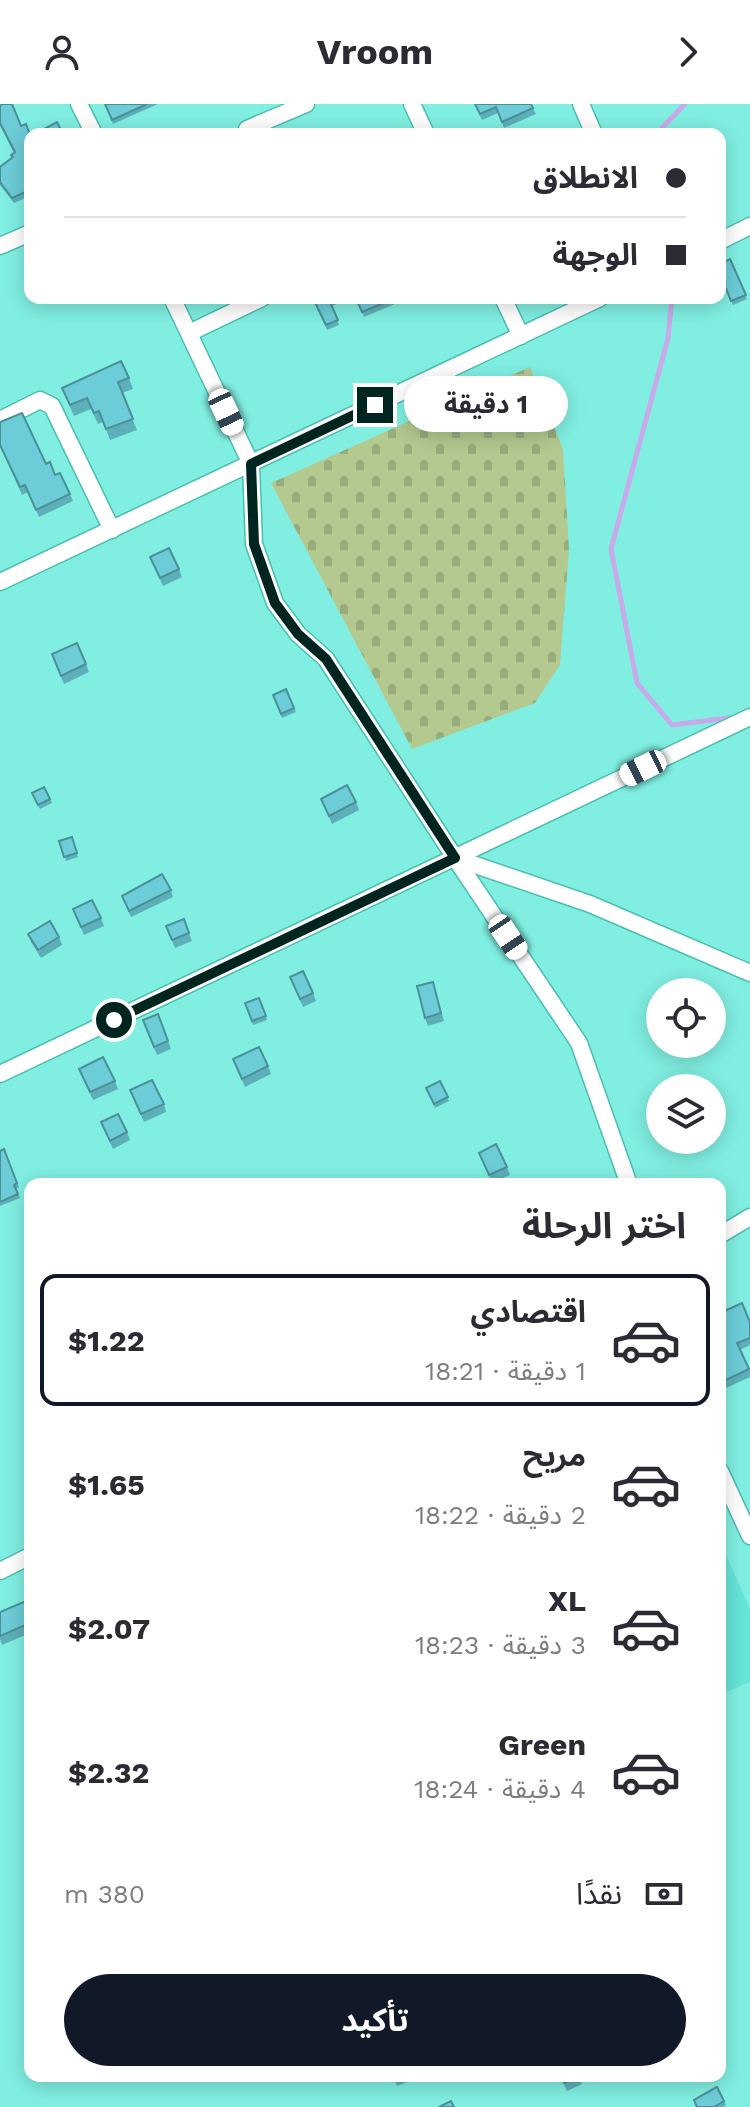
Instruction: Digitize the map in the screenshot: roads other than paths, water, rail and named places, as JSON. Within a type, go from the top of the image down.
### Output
[{"type":"street","points":[[79,104],[91,128]]},
{"type":"street","points":[[249,128],[306,104]]},
{"type":"street","points":[[412,104],[423,128]]},
{"type":"street","points":[[581,104],[591,128]]},
{"type":"street","points":[[726,238],[750,226]]},
{"type":"street","points":[[0,246],[24,236]]},
{"type":"street","points":[[175,304],[251,464],[254,544],[275,603],[298,634],[326,659],[579,1043],[627,1178]]},
{"type":"street","points":[[189,333],[249,304]]},
{"type":"street","points":[[506,304],[521,336]]},
{"type":"street","points":[[0,582],[588,304]]},
{"type":"street","points":[[0,420],[40,400],[52,406],[112,530]]},
{"type":"street","points":[[0,1074],[750,717]]},
{"type":"street","points":[[455,858],[590,904],[750,973]]},
{"type":"street","points":[[726,1231],[750,1217]]},
{"type":"street","points":[[726,1484],[750,1536]]},
{"type":"street","points":[[0,1571],[24,1559]]},
{"type":"waterway","points":[[662,128],[685,104]]},
{"type":"waterway","points":[[671,304],[668,338],[611,549],[637,683],[672,725],[736,717]]}]
